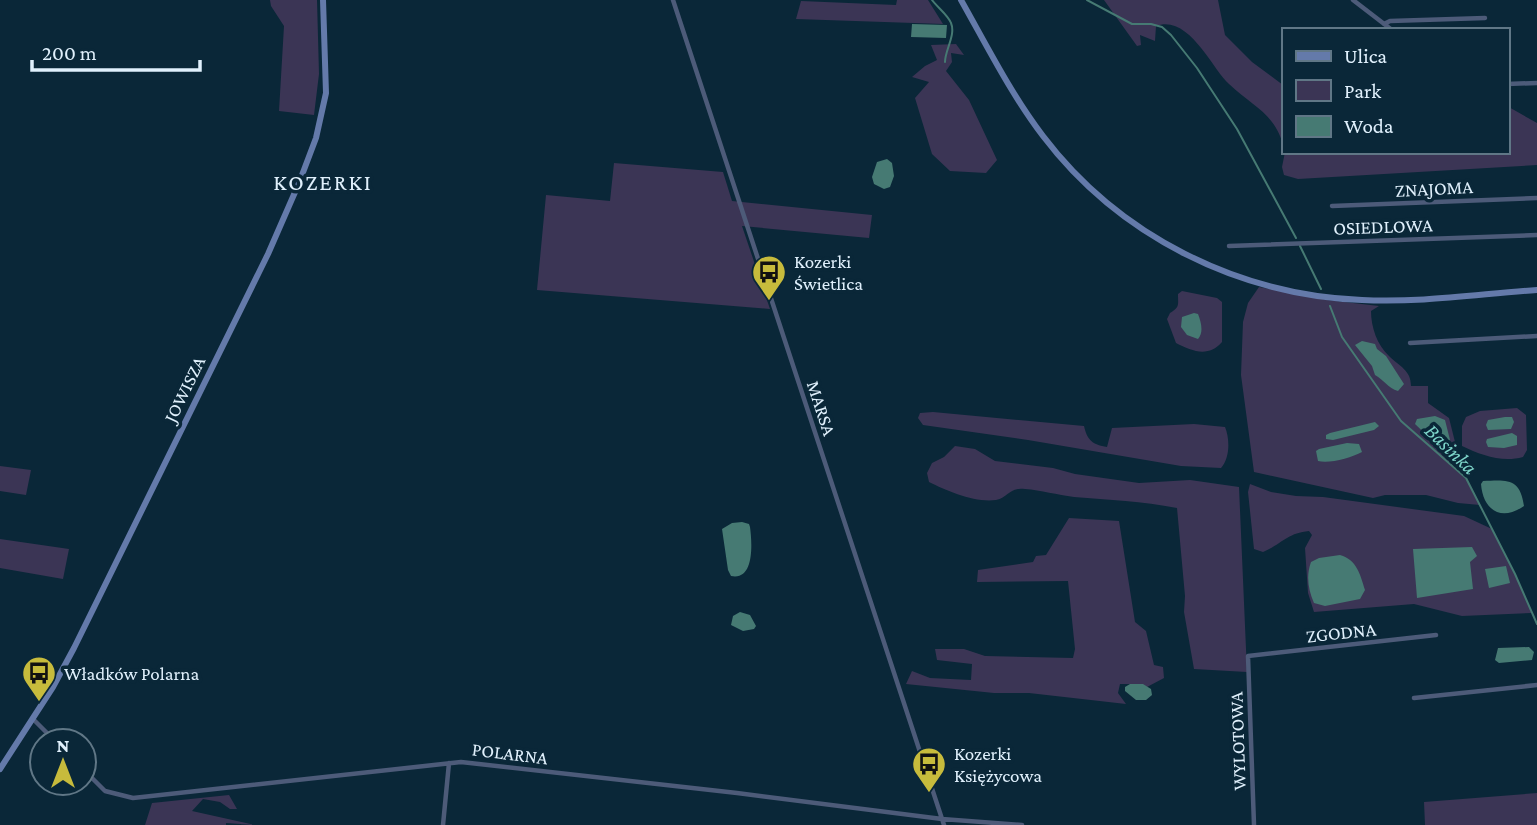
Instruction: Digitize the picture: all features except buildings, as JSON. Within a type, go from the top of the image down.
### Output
[{"type":"street","name":"JOWISZA","points":[[0,769],[53,687],[86,623],[268,254],[299,183],[316,138],[326,93],[323,0]]},
{"type":"street","name":"MARSA","points":[[673,0],[943,822]]},
{"type":"street","points":[[961,0],[1021,103],[1064,162],[1119,212],[1178,251],[1243,279],[1295,293],[1328,298],[1396,300],[1537,290]]},
{"type":"street","points":[[1353,0],[1389,28]]},
{"type":"street","points":[[1384,24],[1390,21],[1485,18]]},
{"type":"street","points":[[1509,84],[1537,83]]},
{"type":"street","name":"ZNAJOMA","points":[[1332,206],[1537,198]]},
{"type":"street","name":"OSIEDLOWA","points":[[1229,246],[1537,235]]},
{"type":"street","points":[[1410,343],[1537,336]]},
{"type":"street","name":"ZGODNA","points":[[1248,656],[1436,635]]},
{"type":"street","name":"WYLOTOWA","points":[[1248,656],[1254,825]]},
{"type":"street","points":[[1414,698],[1537,685]]},
{"type":"street","points":[[33,719],[41,727]]},
{"type":"street","points":[[443,825],[449,763]]},
{"type":"street","name":"POLARNA","points":[[98,784],[105,791],[133,797],[449,763],[473,763],[737,793],[943,822],[1022,825]]},
{"type":"green space","points":[[270,0],[317,0],[319,74],[314,115],[279,111],[284,26]]},
{"type":"green space","points":[[897,0],[928,0],[943,24],[796,19],[801,1],[896,5]]},
{"type":"green space","points":[[1104,0],[1218,0],[1225,35],[1252,62],[1282,84],[1282,141],[1268,117],[1222,77],[1198,45],[1179,28],[1168,24],[1156,26],[1155,41],[1140,35],[1141,45],[1137,46]]},
{"type":"green space","points":[[956,44],[964,55],[951,53],[952,62],[946,71],[969,100],[997,160],[986,173],[950,171],[932,154],[915,98],[929,82],[912,77],[937,60],[931,45]]},
{"type":"green space","points":[[1509,107],[1537,123],[1537,165],[1298,179],[1284,175],[1282,167],[1285,154],[1509,154]]},
{"type":"green space","points":[[614,163],[723,172],[732,201],[872,215],[869,238],[742,226],[770,309],[537,290],[546,195],[610,201]]},
{"type":"green space","points":[[1259,287],[1327,300],[1379,306],[1371,311],[1378,341],[1385,352],[1407,372],[1411,386],[1428,386],[1428,403],[1449,418],[1457,450],[1455,469],[1466,478],[1480,505],[1426,495],[1385,495],[1373,498],[1254,472],[1241,375],[1243,322],[1248,303]]},
{"type":"green space","points":[[1182,291],[1217,298],[1222,302],[1222,342],[1217,347],[1200,352],[1176,343],[1167,319],[1177,307],[1178,294]]},
{"type":"green space","points":[[1517,408],[1526,415],[1527,450],[1523,457],[1499,459],[1462,446],[1462,426],[1466,417],[1480,411]]},
{"type":"green space","points":[[920,413],[1084,426],[1091,441],[1107,447],[1112,428],[1194,424],[1225,427],[1228,454],[1221,468],[1181,466],[923,425],[918,418]]},
{"type":"green space","points":[[955,446],[975,449],[995,461],[1053,468],[1075,474],[1139,483],[1190,480],[1239,487],[1247,672],[1194,669],[1184,612],[1177,508],[1025,489],[1016,489],[996,500],[961,496],[929,482],[927,473],[932,463],[944,457]]},
{"type":"green space","points":[[0,466],[31,470],[26,495],[0,491]]},
{"type":"green space","points":[[1250,484],[1271,492],[1296,496],[1323,497],[1464,516],[1492,529],[1532,613],[1462,616],[1414,604],[1314,612],[1308,593],[1305,548],[1312,535],[1309,531],[1301,532],[1263,552],[1254,549],[1248,492]]},
{"type":"green space","points":[[1069,518],[1119,521],[1135,622],[1146,631],[1154,665],[1163,667],[1164,678],[1147,687],[1120,684],[1118,693],[1126,704],[1029,693],[994,693],[906,684],[912,671],[930,678],[971,680],[972,664],[937,660],[935,649],[964,649],[985,656],[1073,658],[1075,649],[1068,581],[977,582],[978,570],[1033,562],[1036,556],[1046,555]]},
{"type":"green space","points":[[0,539],[69,549],[63,579],[0,568]]},
{"type":"green space","points":[[1537,793],[1537,825],[1425,825],[1424,802]]},
{"type":"green space","points":[[229,795],[237,809],[203,799],[192,811],[255,825],[145,825],[152,803]]},
{"type":"water","points":[[912,24],[947,25],[946,38],[911,37]]},
{"type":"water","points":[[887,159],[892,163],[894,176],[890,187],[884,189],[874,184],[872,177],[877,162]]},
{"type":"water","points":[[1198,314],[1201,324],[1198,339],[1187,335],[1181,327],[1182,317]]},
{"type":"water","points":[[1362,341],[1375,344],[1386,356],[1404,384],[1398,391],[1375,375],[1372,366],[1355,345]]},
{"type":"water","points":[[1435,416],[1445,420],[1450,440],[1449,448],[1438,446],[1415,424],[1417,419]]},
{"type":"water","points":[[1512,417],[1514,422],[1511,429],[1488,430],[1488,420]]},
{"type":"water","points":[[1375,422],[1379,426],[1374,430],[1333,440],[1326,439],[1326,435],[1330,433]]},
{"type":"water","points":[[1512,433],[1517,436],[1517,445],[1488,447],[1487,439]]},
{"type":"water","points":[[1347,443],[1359,444],[1362,452],[1340,460],[1318,461],[1316,451],[1319,449]]},
{"type":"water","points":[[1483,481],[1506,481],[1516,486],[1524,506],[1508,513],[1495,511],[1485,501],[1481,484]]},
{"type":"water","points":[[742,522],[750,527],[750,559],[744,573],[731,576],[722,529],[732,523]]},
{"type":"water","points":[[1472,547],[1477,556],[1470,562],[1473,589],[1417,598],[1413,549]]},
{"type":"water","points":[[1340,555],[1354,564],[1365,590],[1360,599],[1325,606],[1314,603],[1308,582],[1311,562]]},
{"type":"water","points":[[1506,566],[1510,583],[1489,588],[1485,569]]},
{"type":"water","points":[[740,612],[750,615],[756,626],[754,629],[743,631],[731,625],[733,616]]},
{"type":"water","points":[[1529,647],[1534,652],[1532,660],[1499,663],[1495,660],[1498,648]]},
{"type":"water","points":[[1130,684],[1143,684],[1151,689],[1152,695],[1146,700],[1136,700],[1125,691],[1125,687]]},
{"type":"waterway","points":[[932,0],[951,23],[951,37],[945,62]]},
{"type":"waterway","name":"Basinka","points":[[1087,0],[1132,24],[1162,27],[1171,35],[1197,68],[1237,129],[1296,238]]},
{"type":"waterway","points":[[1300,246],[1321,289]]},
{"type":"waterway","name":"Basinka","points":[[1330,306],[1342,337],[1401,421],[1466,478],[1537,624]]},
{"type":"place","name":"Kozerki Świetlica","points":[[769,302]]},
{"type":"place","name":"Władków Polarna","points":[[39,703]]},
{"type":"place","name":"Kozerki Księżycowa","points":[[929,794]]},
{"type":"district","name":"KOZERKI","points":[[323,182]]}]
